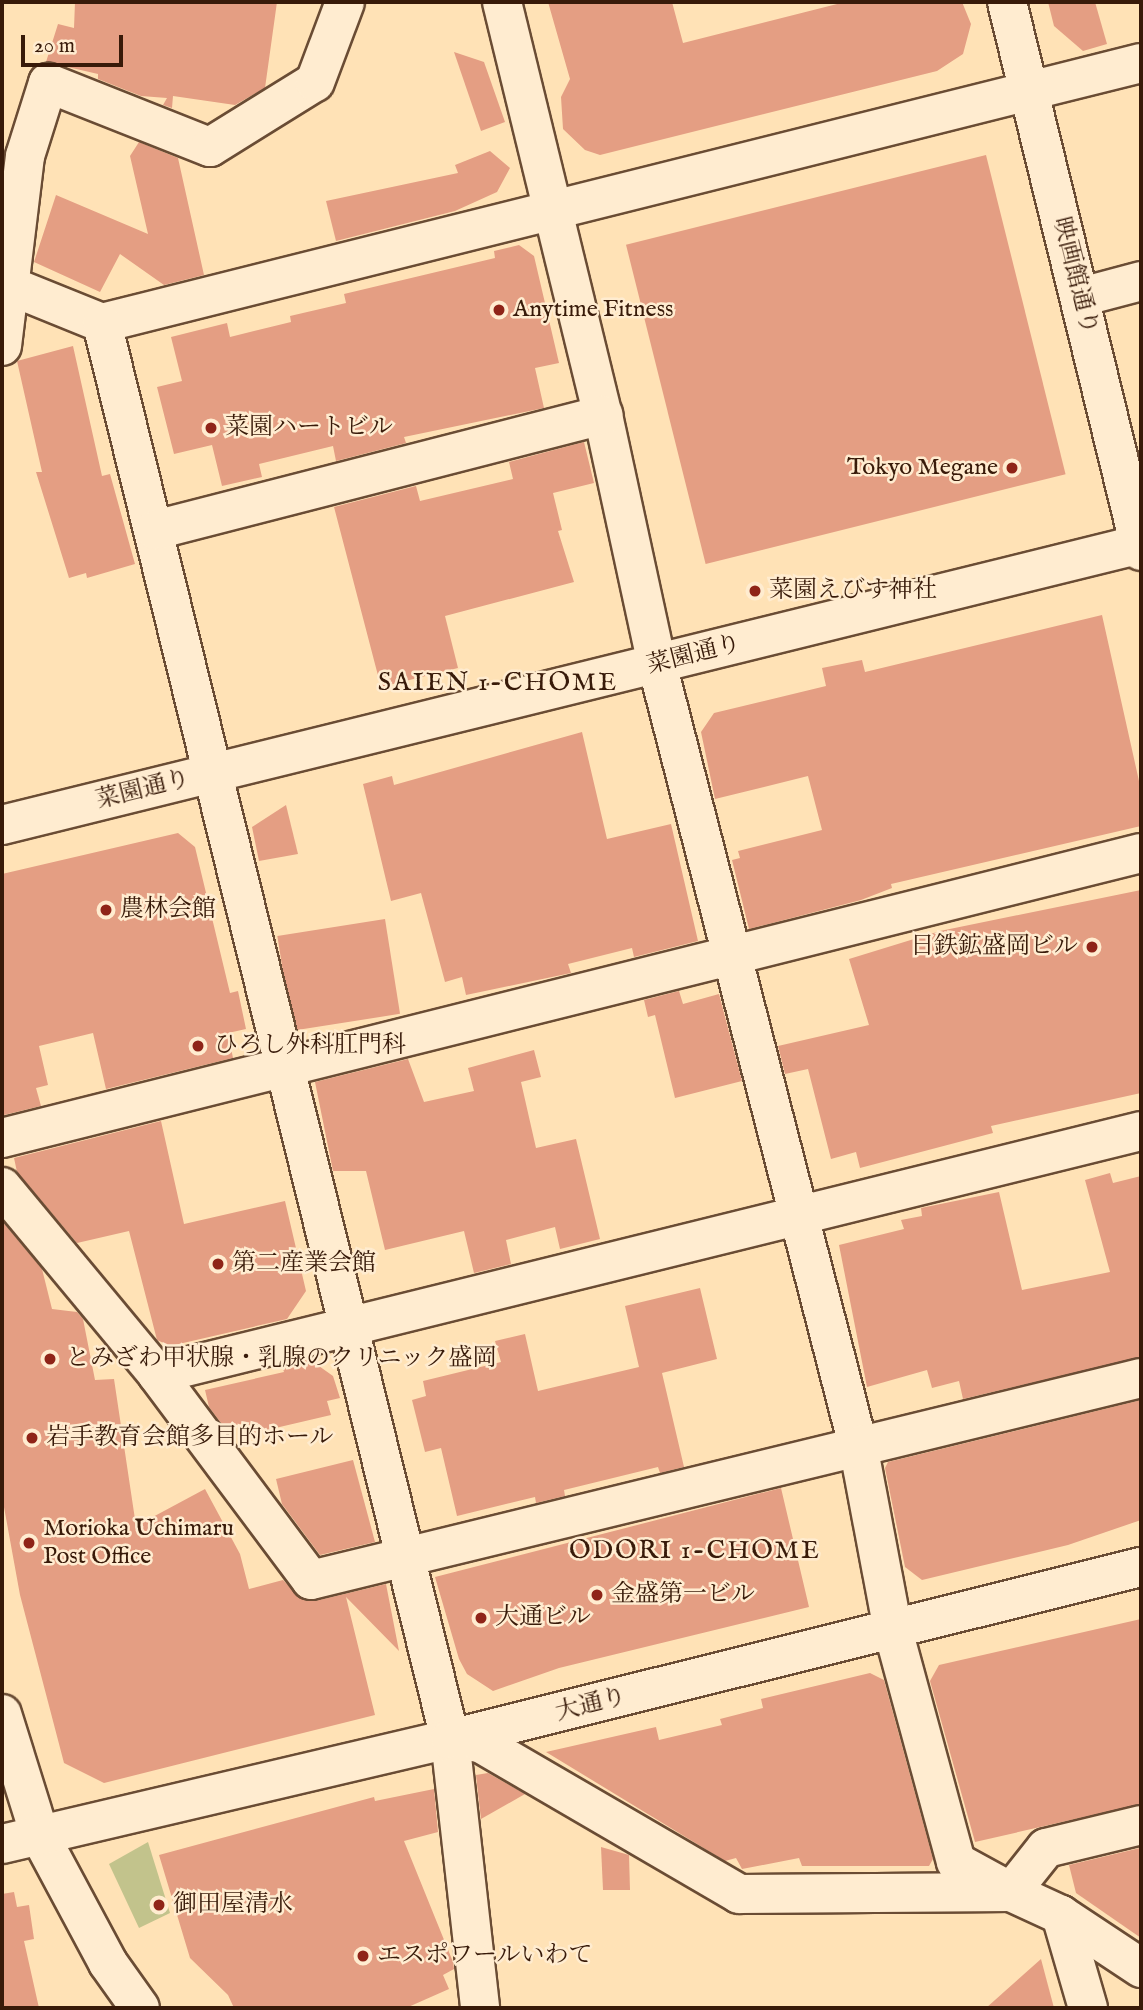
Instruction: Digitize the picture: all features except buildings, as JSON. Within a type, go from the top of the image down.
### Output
[{"type":"street","points":[[2,346],[25,156],[48,83],[210,147],[315,82],[345,2]]},
{"type":"street","points":[[502,2],[603,415],[657,664],[858,1445],[893,1630],[956,1862],[1061,1915],[1141,1968]]},
{"type":"street","name":"映画館通り","points":[[1007,2],[1141,546]]},
{"type":"street","points":[[8,285],[102,323],[1141,63]]},
{"type":"street","points":[[1081,297],[1141,281]]},
{"type":"street","points":[[102,323],[155,530],[347,1327],[408,1559],[450,1739],[480,2008]]},
{"type":"street","points":[[155,530],[603,415]]},
{"type":"street","name":"菜園通り","points":[[2,825],[1141,546]]},
{"type":"street","points":[[2,1138],[732,958],[1141,853]]},
{"type":"street","points":[[157,1374],[1141,1131]]},
{"type":"street","points":[[2,1187],[157,1374],[311,1580],[408,1559],[858,1445],[1141,1378]]},
{"type":"street","name":"大通り","points":[[2,1844],[450,1739],[1141,1567]]},
{"type":"street","points":[[2,1714],[40,1836],[108,1964],[140,2008]]},
{"type":"street","points":[[450,1739],[480,1742],[739,1894],[1011,1892]]},
{"type":"street","points":[[1011,1892],[1046,1848],[1141,1825]]},
{"type":"street","points":[[1061,1915],[1088,2008]]},
{"type":"green space","points":[[148,1842],[170,1913],[139,1928],[109,1864]]},
{"type":"place","name":"Anytime Fitness","points":[[499,310]]},
{"type":"place","name":"菜園ハートビル","points":[[211,428]]},
{"type":"place","name":"Tokyo Megane","points":[[1012,468]]},
{"type":"place","name":"菜園えびす神社","points":[[755,591]]},
{"type":"place","name":"農林会館","points":[[106,910]]},
{"type":"place","name":"日鉄鉱盛岡ビル","points":[[1092,947]]},
{"type":"place","name":"ひろし外科肛門科","points":[[198,1046]]},
{"type":"place","name":"第二産業会館","points":[[218,1264]]},
{"type":"place","name":"とみざわ甲状腺・乳腺のクリニック盛岡","points":[[50,1359]]},
{"type":"place","name":"岩手教育会館多目的ホール","points":[[32,1438]]},
{"type":"place","name":"Morioka Uchimaru Post Office","points":[[29,1543]]},
{"type":"place","name":"金盛第一ビル","points":[[597,1595]]},
{"type":"place","name":"大通ビル","points":[[481,1618]]},
{"type":"place","name":"御田屋清水","points":[[159,1905]]},
{"type":"place","name":"エスポワールいわて","points":[[363,1956]]},
{"type":"district","name":"SAIEN 1-CHOME","points":[[498,683]]},
{"type":"district","name":"ODORI 1-CHOME","points":[[695,1551]]}]
